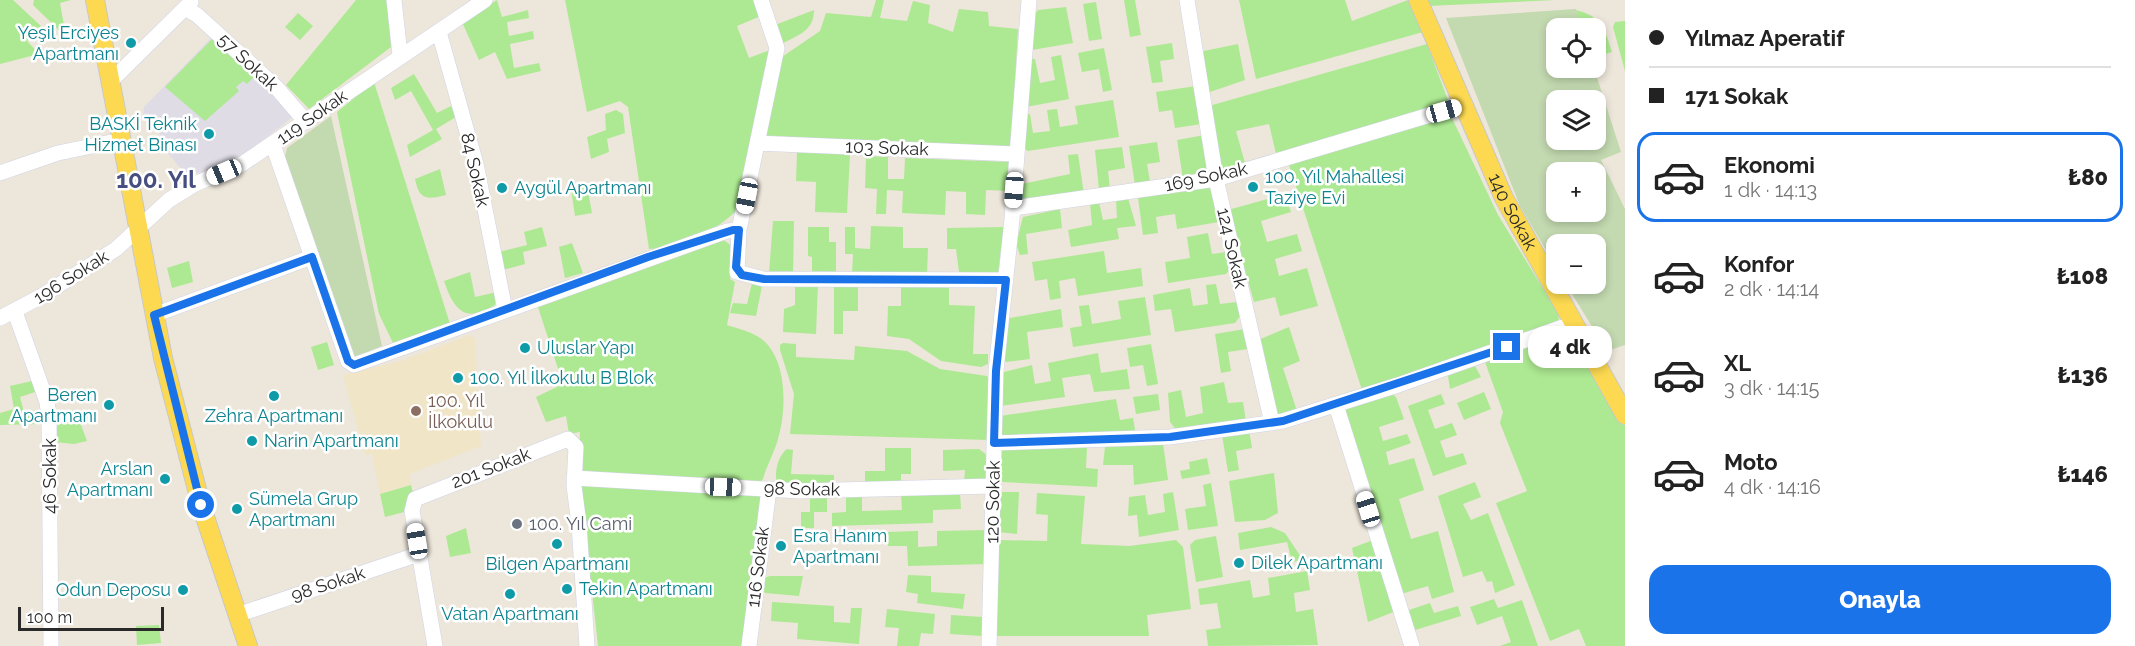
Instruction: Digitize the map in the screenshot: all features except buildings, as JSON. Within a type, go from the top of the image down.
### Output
[{"type":"main road","points":[[95,0],[154,315],[201,505],[248,646]]},
{"type":"main road","name":"140 Sokak","points":[[1418,0],[1504,198],[1625,415]]},
{"type":"street","points":[[394,0],[400,55]]},
{"type":"street","name":"119 Sokak","points":[[138,230],[158,209],[188,188],[242,164],[273,145],[400,55],[439,32],[485,0]]},
{"type":"street","points":[[761,0],[777,44],[777,53],[739,230],[737,272],[764,279],[1006,280]]},
{"type":"street","name":"120 Sokak","points":[[989,646],[996,371],[1013,208],[1029,0]]},
{"type":"street","name":"124 Sokak","points":[[1187,0],[1216,179],[1272,423]]},
{"type":"street","points":[[110,82],[189,4]]},
{"type":"street","name":"57 Sokak","points":[[189,4],[197,15],[276,87],[306,122]]},
{"type":"street","name":"84 Sokak","points":[[439,32],[476,164],[505,310]]},
{"type":"street","name":"169 Sokak","points":[[1013,208],[1216,179],[1463,105]]},
{"type":"street","points":[[0,173],[58,153],[121,140]]},
{"type":"street","name":"103 Sokak","points":[[758,143],[1016,154]]},
{"type":"street","points":[[273,145],[348,361],[354,365],[648,257],[727,231],[739,230]]},
{"type":"street","name":"196 Sokak","points":[[0,318],[15,312],[104,257],[138,230]]},
{"type":"street","points":[[154,315],[312,257]]},
{"type":"street","name":"46 Sokak","points":[[15,312],[47,402],[50,417],[51,646]]},
{"type":"street","points":[[994,443],[1170,437],[1272,423],[1336,405],[1574,323]]},
{"type":"street","points":[[1336,405],[1412,646]]},
{"type":"street","name":"201 Sokak","points":[[419,554],[413,501],[420,496],[563,440],[572,440],[576,447],[574,478]]},
{"type":"street","points":[[574,478],[587,646]]},
{"type":"street","name":"98 Sokak","points":[[574,478],[769,489],[857,490],[993,486]]},
{"type":"street","name":"116 Sokak","points":[[748,646],[769,489]]},
{"type":"street","points":[[419,554],[435,646]]},
{"type":"street","name":"98 Sokak","points":[[237,615],[419,554]]},
{"type":"shaded area","points":[[213,36],[294,116],[247,152],[198,174],[192,169],[185,174],[167,152],[160,135],[143,116],[144,107]]},
{"type":"shaded area","name":"100. Yıl İlkokulu","points":[[470,335],[475,339],[481,446],[410,474],[411,485],[380,494],[372,454],[365,455],[343,375],[401,361]]},
{"type":"green space","points":[[0,0],[13,0],[41,26],[27,41],[43,58],[31,56],[0,64]]},
{"type":"green space","points":[[34,0],[71,0],[60,3],[66,37],[33,5]]},
{"type":"green space","points":[[356,0],[387,0],[391,47],[309,109],[286,85]]},
{"type":"green space","points":[[497,0],[502,17],[528,10],[529,18],[507,22],[509,36],[533,31],[534,39],[510,44],[514,68],[539,63],[541,71],[507,79],[495,52],[479,60],[462,22]]},
{"type":"green space","points":[[565,0],[755,0],[761,16],[737,26],[749,58],[770,50],[738,209],[709,231],[685,242],[649,249],[628,107],[620,101],[587,112]]},
{"type":"green space","points":[[876,0],[884,0],[880,18],[907,21],[913,1],[930,5],[928,23],[953,32],[959,9],[988,12],[989,26],[1018,29],[1011,151],[763,136],[779,59],[820,31],[826,13],[871,17]]},
{"type":"green space","points":[[1124,0],[1135,0],[1141,35],[1130,37]]},
{"type":"green space","points":[[1239,0],[1345,0],[1352,21],[1408,0],[1423,32],[1256,79]]},
{"type":"green space","points":[[1423,0],[1556,0],[1428,6]]},
{"type":"green space","points":[[1096,2],[1102,39],[1089,41],[1083,4]]},
{"type":"green space","points":[[1066,7],[1073,43],[1032,50],[1034,15],[1038,10]]},
{"type":"green space","points":[[1576,9],[1579,18],[1546,18],[1546,78],[1597,78],[1601,90],[1546,90],[1546,150],[1606,150],[1606,105],[1621,152],[1601,160],[1602,162],[1546,162],[1546,222],[1606,222],[1606,170],[1625,209],[1625,345],[1607,351],[1572,294],[1606,294],[1606,234],[1546,234],[1546,250],[1520,206],[1446,18]]},
{"type":"green space","points":[[814,10],[808,28],[782,44],[775,25]]},
{"type":"green space","points":[[1576,10],[1594,18],[1579,18]]},
{"type":"green space","points":[[298,13],[313,26],[300,40],[285,27]]},
{"type":"green space","points":[[1625,21],[1625,71],[1613,27],[1615,22]]},
{"type":"green space","points":[[1606,35],[1607,37],[1612,52],[1606,54]]},
{"type":"green space","points":[[213,38],[254,77],[247,84],[243,81],[236,87],[239,91],[205,121],[165,87]]},
{"type":"green space","points":[[1172,43],[1174,59],[1160,61],[1163,82],[1152,83],[1146,47]]},
{"type":"green space","points":[[1238,44],[1245,80],[1210,92],[1207,90],[1199,52]]},
{"type":"green space","points":[[1427,44],[1449,103],[1276,154],[1269,124],[1236,131],[1245,163],[1221,171],[1209,106]]},
{"type":"green space","points":[[1104,48],[1112,90],[1103,92],[1099,69],[1082,72],[1078,53]]},
{"type":"green space","points":[[1061,55],[1069,99],[1026,107],[1028,59],[1035,59],[1040,83],[1055,80],[1051,57]]},
{"type":"green space","points":[[414,74],[437,113],[451,106],[456,117],[436,129],[442,139],[410,157],[407,145],[433,130],[411,91],[395,100],[391,88]]},
{"type":"green space","points":[[374,82],[450,324],[393,343],[379,314],[337,112]]},
{"type":"green space","points":[[1196,86],[1202,124],[1175,128],[1172,110],[1159,112],[1156,92]]},
{"type":"green space","points":[[1113,100],[1119,137],[1028,151],[1024,148],[1025,115],[1030,114],[1033,133],[1050,131],[1047,110],[1057,109],[1060,127],[1078,124],[1075,106]]},
{"type":"green space","points":[[616,110],[623,114],[625,133],[607,139],[609,152],[591,159],[587,137],[606,130],[605,114]]},
{"type":"green space","points":[[331,116],[382,346],[355,357],[285,157],[287,148]]},
{"type":"green space","points":[[1451,116],[1498,215],[1558,313],[1559,321],[1362,390],[1289,165]]},
{"type":"green space","points":[[1205,135],[1211,174],[1183,179],[1177,140]]},
{"type":"green space","points":[[1157,142],[1160,162],[1147,164],[1150,182],[1135,185],[1129,146]]},
{"type":"green space","points":[[1122,147],[1125,168],[1108,171],[1110,189],[1099,190],[1095,150]]},
{"type":"green space","points":[[797,152],[850,154],[847,213],[815,212],[816,182],[796,181]]},
{"type":"green space","points":[[1078,154],[1084,194],[1022,200],[1022,184],[1070,174],[1068,155]]},
{"type":"green space","points":[[866,156],[888,157],[888,179],[904,179],[905,158],[1011,162],[1009,191],[986,190],[985,215],[966,214],[966,192],[946,191],[945,215],[902,213],[903,191],[887,190],[886,214],[876,214],[877,189],[865,188]]},
{"type":"green space","points":[[440,169],[446,195],[434,198],[425,197],[419,191],[415,179]]},
{"type":"green space","points":[[587,186],[592,213],[575,216],[571,189]]},
{"type":"green space","points":[[1214,186],[1219,222],[1177,229],[1175,214],[1156,217],[1158,233],[1143,235],[1138,198]]},
{"type":"green space","points":[[1285,194],[1291,212],[1261,221],[1267,242],[1297,234],[1302,251],[1275,259],[1279,276],[1307,268],[1318,306],[1280,316],[1275,297],[1254,302],[1228,210]]},
{"type":"green space","points":[[1128,198],[1136,226],[1117,228],[1119,239],[1071,247],[1068,230],[1092,225],[1090,203],[1099,202],[1103,220],[1117,218],[1116,200]]},
{"type":"green space","points":[[1060,209],[1062,228],[1026,234],[1028,254],[1020,255],[1016,244],[1023,217]]},
{"type":"green space","points":[[773,221],[794,221],[793,273],[769,273]]},
{"type":"green space","points":[[871,226],[903,227],[903,248],[928,248],[927,275],[852,274],[853,254],[845,254],[845,227],[855,227],[855,248],[870,249]]},
{"type":"green space","points":[[542,227],[547,246],[523,252],[525,264],[503,270],[499,252],[527,245],[524,232]]},
{"type":"green space","points":[[808,227],[829,227],[829,242],[836,242],[836,274],[812,274],[812,257],[808,256]]},
{"type":"green space","points":[[1004,227],[998,274],[959,272],[956,249],[947,249],[947,228]]},
{"type":"green space","points":[[1208,233],[1212,254],[1227,252],[1231,268],[1226,274],[1168,283],[1165,262],[1190,258],[1187,237]]},
{"type":"green space","points":[[722,239],[735,248],[730,279],[735,282],[727,325],[753,334],[767,344],[779,367],[782,381],[782,423],[763,479],[759,483],[578,472],[580,432],[569,434],[566,416],[546,422],[536,397],[563,384],[536,301]]},
{"type":"green space","points":[[572,243],[583,273],[565,278],[559,247]]},
{"type":"green space","points":[[1104,251],[1107,273],[1141,268],[1143,286],[1078,296],[1075,278],[1059,281],[1061,298],[1050,300],[1047,279],[1035,281],[1032,262]]},
{"type":"green space","points":[[189,261],[193,282],[172,288],[167,268]]},
{"type":"green space","points":[[470,272],[475,297],[497,292],[495,305],[485,311],[468,313],[462,311],[452,300],[444,281]]},
{"type":"green space","points":[[795,282],[818,283],[816,334],[783,332],[784,309],[795,305]]},
{"type":"green space","points":[[752,283],[762,286],[756,316],[730,313],[733,303],[747,304]]},
{"type":"green space","points":[[858,284],[858,311],[843,311],[843,334],[834,334],[834,285]]},
{"type":"green space","points":[[1216,284],[1220,304],[1236,302],[1240,316],[1235,323],[1175,332],[1171,309],[1155,311],[1153,295],[1190,288],[1193,306],[1208,304],[1206,285]]},
{"type":"green space","points":[[901,285],[949,285],[949,305],[975,306],[973,354],[988,354],[988,364],[981,367],[941,361],[909,339],[887,336],[888,306],[901,306]]},
{"type":"green space","points":[[1145,297],[1151,335],[1073,347],[1070,328],[1082,326],[1079,306],[1089,305],[1092,324],[1121,319],[1118,301]]},
{"type":"green space","points":[[1061,309],[1063,327],[1027,332],[1030,359],[1006,362],[1002,358],[1005,322],[1010,318]]},
{"type":"green space","points":[[1289,327],[1300,361],[1283,368],[1297,411],[1274,416],[1258,340]]},
{"type":"green space","points":[[1245,329],[1248,349],[1228,352],[1231,371],[1221,373],[1215,334]]},
{"type":"green space","points":[[1572,331],[1625,425],[1625,646],[1586,646],[1579,629],[1550,641],[1496,503],[1527,491],[1500,423],[1503,412],[1485,362]]},
{"type":"green space","points":[[327,342],[334,365],[318,370],[311,347]]},
{"type":"green space","points":[[783,343],[796,344],[796,357],[854,360],[855,346],[907,351],[940,369],[987,376],[990,380],[988,440],[790,434],[794,394],[780,350],[780,345]]},
{"type":"green space","points":[[1151,344],[1158,384],[1147,386],[1143,365],[1130,367],[1127,348]]},
{"type":"green space","points":[[1098,353],[1101,373],[1127,369],[1130,389],[1094,392],[1090,374],[1062,378],[1065,397],[1000,406],[1000,373],[1032,365],[1035,384],[1051,381],[1048,363]]},
{"type":"green space","points":[[1475,366],[1481,377],[1450,389],[1448,376],[1452,372]]},
{"type":"green space","points":[[32,381],[35,392],[20,397],[24,412],[40,410],[41,424],[0,425],[0,413],[14,409],[10,386]]},
{"type":"green space","points":[[1224,382],[1228,403],[1243,402],[1246,421],[1178,432],[1170,422],[1168,393],[1181,390],[1186,417],[1203,413],[1200,387]]},
{"type":"green space","points":[[1484,392],[1491,409],[1464,420],[1457,403]]},
{"type":"green space","points":[[1391,393],[1396,397],[1404,419],[1379,427],[1383,441],[1407,434],[1411,443],[1386,452],[1389,465],[1414,458],[1424,490],[1399,499],[1411,539],[1438,531],[1454,592],[1432,599],[1428,586],[1401,594],[1342,407]]},
{"type":"green space","points":[[1158,394],[1160,410],[1136,414],[1133,397]]},
{"type":"green space","points":[[1441,394],[1445,404],[1428,410],[1435,429],[1452,423],[1457,435],[1440,441],[1446,458],[1463,453],[1467,464],[1433,476],[1408,406]]},
{"type":"green space","points":[[1116,399],[1120,420],[1133,418],[1136,435],[1004,438],[999,433],[1000,416]]},
{"type":"green space","points":[[78,417],[87,441],[74,444],[55,442],[56,426]]},
{"type":"green space","points":[[1249,430],[1252,448],[1236,451],[1239,470],[1228,472],[1222,435]]},
{"type":"green space","points":[[1163,443],[1168,480],[1134,485],[1133,465],[1103,465],[1105,447]]},
{"type":"green space","points":[[1005,447],[1087,447],[1086,468],[1098,469],[1097,487],[1002,482],[998,476],[998,452]]},
{"type":"green space","points":[[885,448],[911,448],[911,474],[901,474],[901,486],[865,486],[865,471],[885,471]]},
{"type":"green space","points":[[787,449],[793,450],[791,474],[834,475],[834,487],[777,483],[778,464]]},
{"type":"green space","points":[[979,449],[988,456],[988,482],[964,483],[965,470],[943,471],[943,450]]},
{"type":"green space","points":[[1207,458],[1210,474],[1182,479],[1180,471],[1190,469],[1189,462]]},
{"type":"green space","points":[[1274,473],[1278,513],[1265,520],[1235,522],[1229,481]]},
{"type":"green space","points":[[1475,482],[1481,497],[1463,504],[1471,520],[1488,513],[1515,585],[1495,593],[1492,581],[1487,582],[1482,571],[1463,577],[1438,496]]},
{"type":"green space","points":[[580,483],[760,491],[765,498],[744,646],[598,646]]},
{"type":"green space","points":[[1211,483],[1218,526],[1188,530],[1185,509],[1206,506],[1203,485]]},
{"type":"green space","points":[[411,485],[413,493],[407,498],[408,511],[385,517],[380,494]]},
{"type":"green space","points":[[1002,492],[1019,492],[1017,534],[997,532]]},
{"type":"green space","points":[[1173,492],[1179,530],[1139,537],[1137,515],[1128,516],[1129,497],[1145,495],[1148,515],[1165,512],[1163,494]]},
{"type":"green space","points":[[960,493],[961,509],[933,510],[933,523],[832,526],[832,513],[846,512],[846,496],[862,496],[862,511],[902,510],[901,495]]},
{"type":"green space","points":[[1037,493],[1085,496],[1081,544],[1129,546],[1176,540],[1183,547],[1191,609],[1147,615],[1149,636],[997,636],[995,632],[999,540],[1047,541],[1048,515],[1036,514]]},
{"type":"green space","points":[[810,498],[827,498],[827,512],[814,512],[814,528],[801,528],[801,512],[810,512]]},
{"type":"green space","points":[[1271,527],[1285,533],[1303,560],[1292,562],[1287,542],[1240,550],[1238,533]]},
{"type":"green space","points":[[466,528],[471,553],[450,557],[446,536]]},
{"type":"green space","points":[[987,530],[988,564],[908,566],[907,546],[888,546],[887,532],[918,531],[918,547],[937,546],[937,531]]},
{"type":"green space","points":[[1216,536],[1223,577],[1196,582],[1190,545],[1195,540]]},
{"type":"green space","points":[[1373,540],[1396,611],[1368,622],[1352,548]]},
{"type":"green space","points":[[1307,571],[1310,590],[1294,593],[1296,612],[1313,609],[1318,645],[1208,646],[1206,630],[1221,628],[1217,603],[1200,605],[1198,589],[1250,580],[1253,598],[1270,595],[1268,578]]},
{"type":"green space","points":[[908,575],[931,576],[931,592],[965,594],[963,609],[917,603],[918,594],[906,592]]},
{"type":"green space","points":[[803,576],[799,596],[765,593],[762,589],[764,578]]},
{"type":"green space","points":[[1494,599],[1498,608],[1522,600],[1538,646],[1500,646],[1511,642],[1502,616],[1477,625],[1470,607]]},
{"type":"green space","points":[[772,602],[834,606],[834,622],[850,623],[851,608],[862,608],[859,644],[797,639],[798,623],[771,621]]},
{"type":"green space","points":[[1430,603],[1434,613],[1458,606],[1461,616],[1412,631],[1406,611]]},
{"type":"green space","points":[[887,609],[935,614],[933,634],[921,633],[919,646],[897,646],[899,628],[885,627]]},
{"type":"green space","points":[[951,615],[983,617],[982,636],[950,634]]},
{"type":"green space","points":[[159,625],[161,643],[137,645],[136,626]]},
{"type":"place","name":"Yeşil Erciyes Apartmanı","points":[[131,43]]},
{"type":"place","name":"BASKİ Teknik Hizmet Binası","points":[[209,134]]},
{"type":"place","name":"100. Yıl Mahallesi Taziye Evi","points":[[1253,187]]},
{"type":"place","name":"Aygül Apartmanı","points":[[502,188]]},
{"type":"place","name":"Uluslar Yapı","points":[[525,348]]},
{"type":"place","name":"100. Yıl İlkokulu B Blok","points":[[458,378]]},
{"type":"place","name":"Zehra Apartmanı","points":[[274,396]]},
{"type":"place","name":"Beren Apartmanı","points":[[109,405]]},
{"type":"place","name":"100. Yıl İlkokulu","points":[[416,411]]},
{"type":"place","name":"Narin Apartmanı","points":[[252,441]]},
{"type":"place","name":"Arslan Apartmanı","points":[[165,479]]},
{"type":"place","name":"Sümela Grup Apartmanı","points":[[237,509]]},
{"type":"place","name":"100. Yıl Cami","points":[[517,524]]},
{"type":"place","name":"Bilgen Apartmanı","points":[[557,544]]},
{"type":"place","name":"Esra Hanım Apartmanı","points":[[781,546]]},
{"type":"place","name":"Dilek Apartmanı","points":[[1239,563]]},
{"type":"place","name":"Tekin Apartmanı","points":[[567,589]]},
{"type":"place","name":"Odun Deposu","points":[[183,590]]},
{"type":"place","name":"Vatan Apartmanı","points":[[510,594]]},
{"type":"district","name":"100. Yıl","points":[[156,180]]},
{"type":"route","points":[[201,505],[154,315],[312,257],[351,365],[357,365],[405,348],[648,257],[733,230],[739,230],[736,267],[737,272],[742,275],[764,279],[1006,280],[996,371],[994,443],[1170,437],[1283,421],[1398,385],[1507,347]]}]
